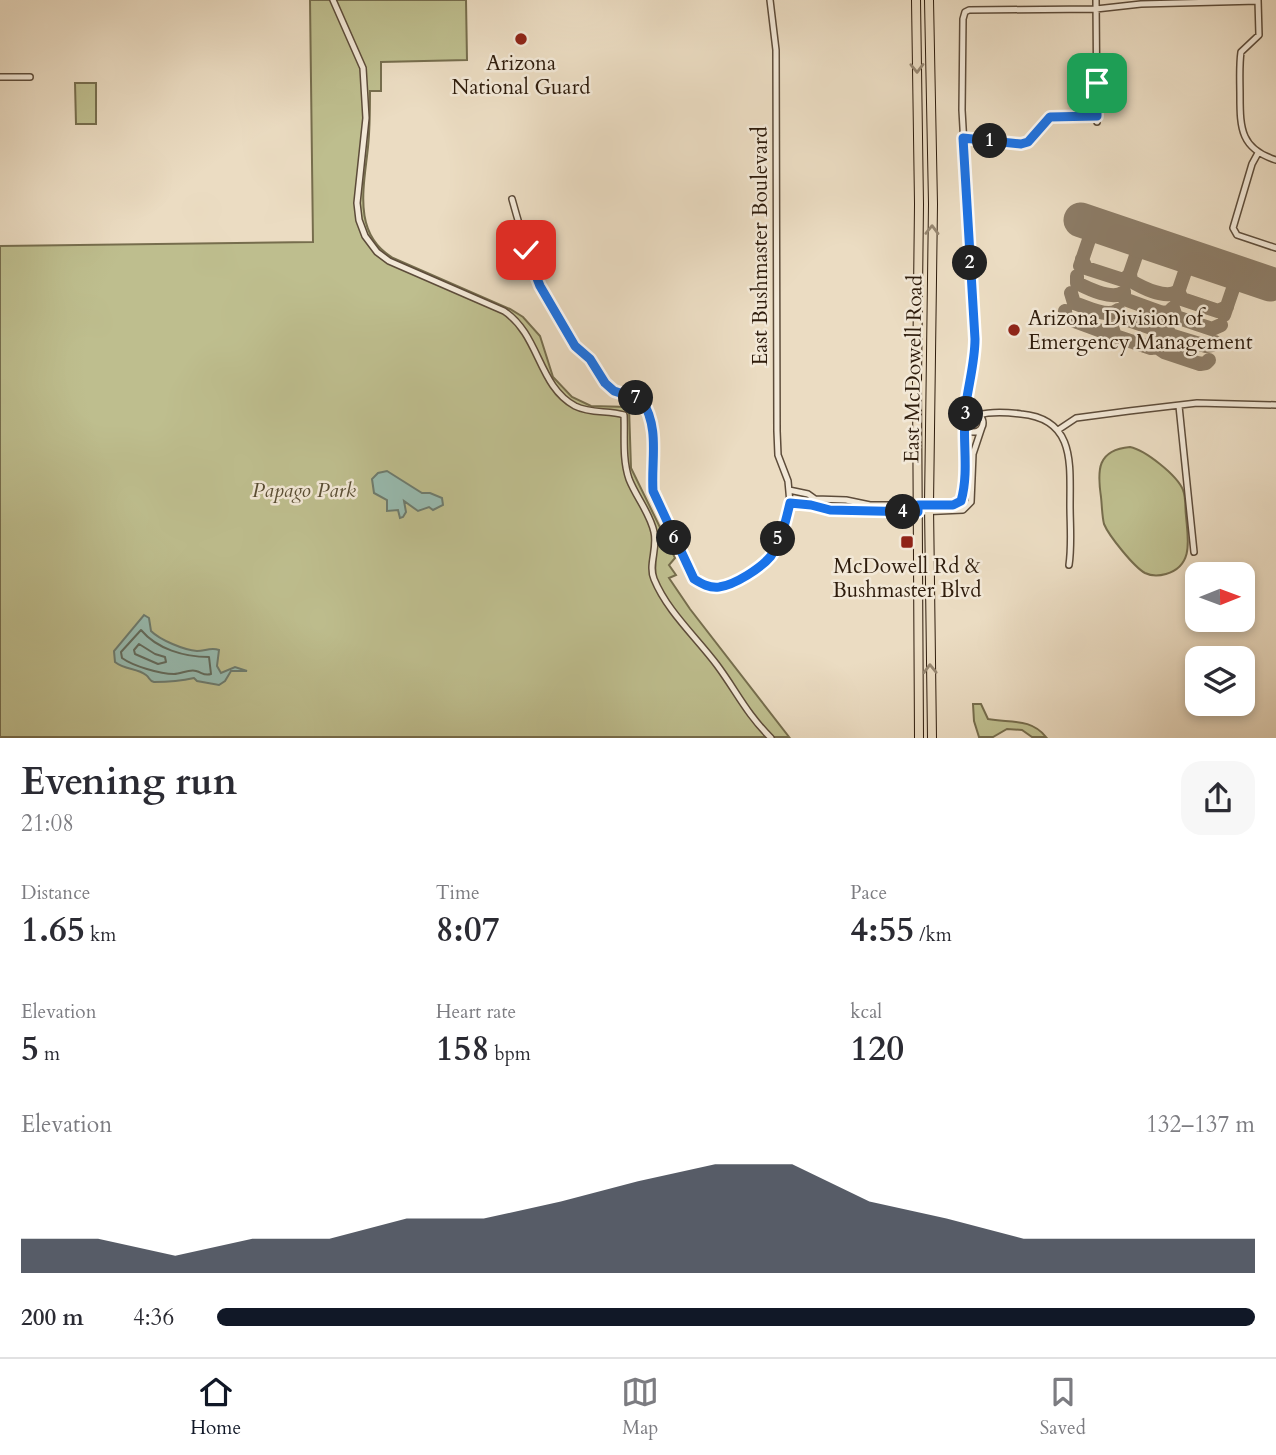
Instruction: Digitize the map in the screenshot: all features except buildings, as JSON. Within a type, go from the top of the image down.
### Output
[{"type":"main road","name":"East McDowell Road","points":[[916,0],[919,204],[919,737]]},
{"type":"main road","name":"East McDowell Road","points":[[929,0],[933,204],[929,508],[932,737]]},
{"type":"street","points":[[333,0],[365,76],[366,118],[357,203],[361,228],[368,241],[389,261],[504,311],[515,319],[528,335],[554,386],[575,406],[624,415],[628,476],[654,530],[651,569],[658,586],[716,663],[750,717],[771,737]]},
{"type":"street","name":"East Bushmaster Boulevard","points":[[770,0],[776,60],[777,432],[778,455],[788,481],[790,503]]},
{"type":"street","points":[[963,138],[1021,144],[1028,142],[1050,117],[1097,119],[1096,0]]},
{"type":"street","points":[[929,508],[953,505],[961,501],[964,486],[967,400],[975,339],[963,138],[965,12],[1096,9],[1140,4],[1258,0],[1259,35],[1241,52],[1240,120],[1244,136],[1258,153],[1276,160]]},
{"type":"street","points":[[0,77],[30,77]]},
{"type":"street","points":[[1258,153],[1252,164],[1233,228],[1237,235],[1276,248]]},
{"type":"street","points":[[512,199],[526,250],[559,323],[575,346],[590,359],[605,383],[614,391],[642,400],[647,408],[655,440],[651,477],[653,491],[694,579],[705,586],[719,587],[730,584],[758,567],[772,554],[790,503],[830,510],[929,508],[960,511],[967,508],[971,502],[973,454],[983,421],[971,411],[967,400]]},
{"type":"street","points":[[1058,430],[1076,418],[1197,403],[1276,405]]},
{"type":"street","points":[[1178,406],[1194,552]]},
{"type":"street","points":[[966,422],[972,414],[996,412],[1041,417],[1058,430],[1068,449],[1069,565]]},
{"type":"street","points":[[966,422],[973,432],[996,412]]},
{"type":"street","points":[[789,490],[825,500],[918,508]]},
{"type":"green space","name":"Papago Park","points":[[310,0],[466,0],[467,60],[381,62],[381,91],[370,91],[363,193],[366,223],[371,236],[380,248],[393,258],[523,317],[540,336],[553,377],[572,397],[591,406],[629,407],[631,468],[675,558],[669,565],[676,575],[669,578],[789,737],[0,737],[0,246],[313,242]]},
{"type":"green space","points":[[75,83],[96,83],[96,124],[76,124]]},
{"type":"green space","points":[[1130,447],[1160,464],[1180,484],[1184,493],[1187,551],[1181,565],[1166,574],[1152,575],[1140,570],[1122,551],[1104,524],[1099,478],[1102,463],[1111,452]]},
{"type":"green space","points":[[973,704],[981,704],[988,719],[1027,724],[1046,737],[1032,737],[1022,730],[1007,729],[993,737],[979,737]]},
{"type":"water","points":[[387,471],[422,493],[442,498],[443,505],[433,510],[429,507],[418,511],[404,501],[406,512],[400,518],[398,510],[387,511],[387,500],[374,493],[372,479],[378,473]]},
{"type":"water","points":[[144,615],[149,618],[151,631],[166,641],[192,650],[219,650],[217,666],[221,673],[235,667],[247,671],[231,671],[219,685],[194,678],[154,682],[142,673],[119,665],[115,662],[114,651]]},
{"type":"taxiway","points":[[1080,266],[1094,225]]},
{"type":"taxiway","points":[[1127,282],[1141,241]]},
{"type":"taxiway","points":[[1176,298],[1190,257]]},
{"type":"taxiway","points":[[1082,259],[1086,268],[1120,279],[1125,279],[1130,274],[1131,281],[1155,292],[1168,294],[1178,291],[1182,299],[1218,311],[1227,307]]},
{"type":"taxiway","points":[[1224,315],[1238,274]]},
{"type":"taxiway","points":[[1077,276],[1077,283],[1101,293],[1114,295],[1124,292],[1124,298],[1127,300],[1163,313],[1173,308],[1176,317],[1212,329],[1221,325]]},
{"type":"taxiway","points":[[1071,293],[1074,303],[1091,309],[1103,313],[1118,310],[1122,318],[1157,330],[1163,330],[1166,326],[1170,335],[1206,346],[1215,342]]},
{"type":"taxiway","points":[[1065,311],[1066,318],[1104,332],[1112,327],[1115,336],[1151,348],[1161,343],[1161,350],[1164,352],[1200,364],[1209,360]]},
{"type":"runway","points":[[1081,220],[1270,284]]},
{"type":"place","name":"Arizona National Guard","points":[[521,39]]},
{"type":"place","name":"Arizona Division of Emergency Management","points":[[1014,330]]},
{"type":"place","name":"McDowell Rd & Bushmaster Blvd","points":[[907,542]]},
{"type":"route","points":[[526,250],[540,286],[559,323],[575,346],[590,359],[605,383],[614,391],[642,400],[651,415],[655,440],[651,477],[653,491],[694,579],[705,586],[719,587],[730,584],[758,567],[772,554],[790,503],[830,510],[918,512],[918,505],[953,505],[961,501],[964,486],[966,404],[975,352],[963,138],[1025,144],[1055,115],[1097,116],[1097,83]]}]
